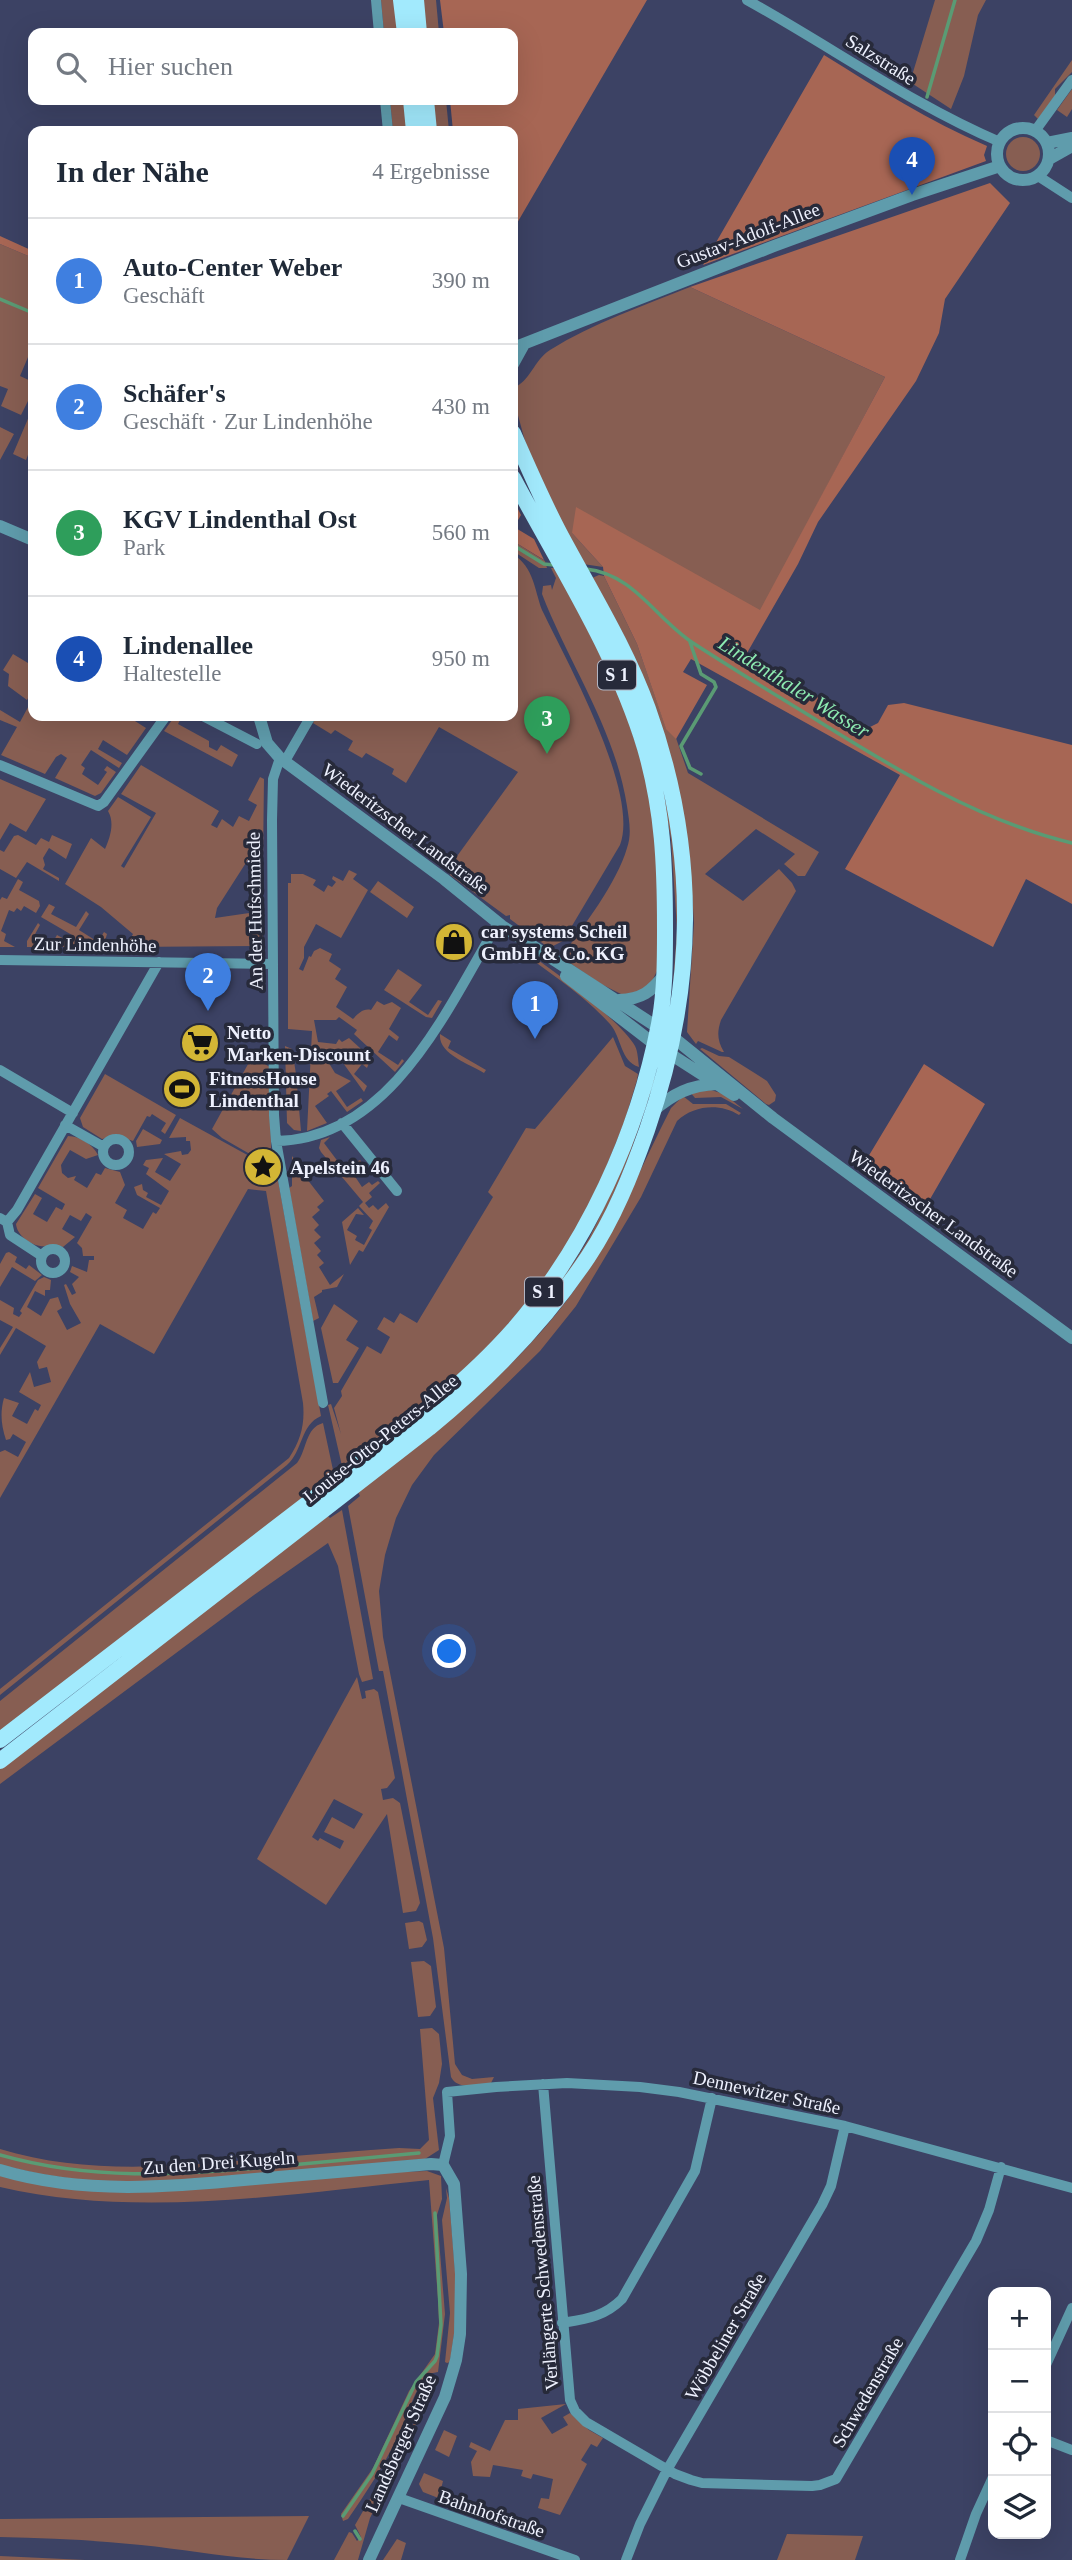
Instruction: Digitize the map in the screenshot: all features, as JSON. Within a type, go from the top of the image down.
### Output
[{"type":"main road","points":[[401,0],[404,28]]},
{"type":"main road","points":[[416,0],[419,28]]},
{"type":"main road","points":[[411,105],[414,126]]},
{"type":"main road","points":[[426,105],[429,126]]},
{"type":"main road","name":"S 1","points":[[518,445],[624,690],[645,748],[656,789],[665,858],[665,974],[653,1044]]},
{"type":"main road","name":"S 1","points":[[518,486],[569,567],[610,625],[638,684],[659,744],[670,785],[681,853],[685,912],[686,949],[672,1046]]},
{"type":"main road","name":"Louise-Otto-Peters-Allee","points":[[0,1761],[340,1488],[477,1367],[514,1329],[561,1270],[590,1219],[619,1153],[653,1044]]},
{"type":"main road","name":"Louise-Otto-Peters-Allee","points":[[0,1740],[488,1378],[544,1317],[589,1255],[606,1225],[631,1175],[672,1046]]},
{"type":"street","points":[[376,0],[379,28]]},
{"type":"street","name":"Salzstraße","points":[[747,0],[927,108],[1000,142]]},
{"type":"street","points":[[1035,131],[1072,80]]},
{"type":"street","points":[[385,105],[388,126]]},
{"type":"street","points":[[1020,128],[1035,131],[1047,143],[1049,159],[1046,167],[1038,176],[1027,180],[1011,177],[1000,166],[997,158],[1000,142],[1005,135],[1020,128]]},
{"type":"street","points":[[1047,143],[1072,138]]},
{"type":"street","points":[[1049,159],[1072,146]]},
{"type":"street","name":"Gustav-Adolf-Allee","points":[[518,344],[912,195],[1000,166]]},
{"type":"street","points":[[1038,176],[1072,198]]},
{"type":"street","points":[[0,526],[28,539]]},
{"type":"street","points":[[0,765],[98,806],[104,802],[162,721]]},
{"type":"street","points":[[213,721],[257,744]]},
{"type":"street","points":[[260,721],[267,743],[282,759]]},
{"type":"street","name":"An der Hufschmiede","points":[[308,721],[282,759],[273,779],[276,1141],[323,1403]]},
{"type":"street","name":"Wiederitzscher Landstraße","points":[[282,759],[444,879],[527,949],[585,989],[653,1044],[672,1046],[1072,1338]]},
{"type":"street","points":[[276,1141],[309,1139],[342,1123],[386,1092],[414,1061],[503,927]]},
{"type":"street","name":"Wiederitzscher Landstraße","points":[[503,927],[658,1026],[672,1046],[717,1084],[773,1118]]},
{"type":"street","name":"Zur Lindenhöhe","points":[[0,961],[273,964]]},
{"type":"street","points":[[42,1256],[10,1235],[3,1220],[17,1210],[159,962]]},
{"type":"street","points":[[619,1000],[641,998],[650,992],[665,974]]},
{"type":"street","points":[[0,1070],[73,1113]]},
{"type":"street","points":[[653,1111],[683,1090],[698,1085],[717,1084]]},
{"type":"street","points":[[342,1123],[397,1191]]},
{"type":"street","points":[[65,1125],[104,1147]]},
{"type":"street","name":"Dennewitzer Straße","points":[[443,2165],[450,2136],[447,2092],[593,2083],[712,2098],[845,2126],[1072,2188]]},
{"type":"street","name":"Verlängerte Schwedenstraße","points":[[543,2084],[570,2400],[575,2411],[586,2422],[667,2470]]},
{"type":"street","points":[[562,2323],[594,2318],[611,2310],[622,2299],[695,2171],[712,2098]]},
{"type":"street","name":"Wöbbeliner Straße","points":[[626,2560],[640,2524],[667,2470],[822,2205],[831,2186],[845,2126]]},
{"type":"street","name":"Zu den Drei Kugeln","points":[[0,2170],[46,2181],[128,2188],[443,2165]]},
{"type":"street","name":"Landsberger Straße","points":[[369,2560],[444,2397],[456,2360],[460,2334],[461,2274],[454,2184],[443,2165]]},
{"type":"street","name":"Schwedenstraße","points":[[667,2470],[691,2480],[712,2483],[812,2486],[836,2479],[976,2241],[989,2210],[1001,2167]]},
{"type":"street","points":[[1051,2354],[1072,2308]]},
{"type":"street","points":[[1051,2442],[1072,2450]]},
{"type":"street","points":[[960,2560],[988,2488]]},
{"type":"street","name":"Bahnhofstraße","points":[[398,2498],[575,2560]]},
{"type":"shaded area","points":[[381,0],[397,0],[400,28],[384,28]]},
{"type":"shaded area","points":[[423,0],[436,0],[439,28],[426,28]]},
{"type":"shaded area","points":[[440,0],[647,0],[518,221],[518,126],[453,126],[450,105],[518,105],[518,28],[443,28]]},
{"type":"shaded area","points":[[935,0],[986,0],[978,15],[964,76],[951,109],[910,82]]},
{"type":"shaded area","points":[[824,55],[924,115],[987,146],[984,155],[986,161],[703,265]]},
{"type":"shaded area","points":[[1072,60],[1072,72],[1055,89],[1055,96],[1038,119],[1034,115]]},
{"type":"shaded area","points":[[1072,89],[1072,109],[1067,117],[1057,110]]},
{"type":"shaded area","points":[[390,105],[407,105],[410,126],[393,126]]},
{"type":"shaded area","points":[[432,105],[446,105],[449,126],[435,126]]},
{"type":"shaded area","points":[[1023,137],[1035,142],[1040,154],[1035,166],[1023,171],[1011,166],[1006,154],[1011,142]]},
{"type":"shaded area","points":[[990,183],[1010,203],[945,299],[939,333],[916,381],[818,522],[798,564],[747,653],[868,728],[878,723],[888,705],[904,703],[1072,745],[1072,904],[1026,879],[993,947],[845,869],[900,775],[691,659],[683,672],[707,685],[676,739],[666,729],[637,644],[604,576],[603,567],[572,533],[576,507],[760,610],[885,377],[690,287]]},
{"type":"shaded area","points":[[0,236],[28,249],[28,256],[0,244]]},
{"type":"shaded area","points":[[0,244],[28,256],[28,357],[20,376],[28,380],[28,401],[21,415],[1,406],[8,389],[0,386]]},
{"type":"shaded area","points":[[690,287],[885,377],[760,612],[572,533],[603,567],[583,564],[528,452],[518,415],[518,386],[550,350],[636,308]]},
{"type":"shaded area","points":[[28,419],[26,460],[13,454]]},
{"type":"shaded area","points":[[0,427],[14,434],[0,460]]},
{"type":"shaded area","points":[[518,529],[534,539],[544,560],[518,544]]},
{"type":"shaded area","points":[[518,544],[545,561],[547,568],[539,568],[518,554]]},
{"type":"shaded area","points":[[518,558],[520,560],[529,572],[542,610],[597,726],[620,793],[623,822],[620,845],[563,941],[549,948],[510,919],[510,915],[506,916],[450,875],[459,862],[455,859],[518,772],[439,727],[406,783],[392,774],[394,769],[366,753],[362,758],[348,750],[353,741],[335,730],[331,734],[313,723],[518,721]]},
{"type":"shaded area","points":[[551,568],[555,568],[588,629],[622,701],[647,779],[659,846],[657,971],[648,989],[623,995],[601,984],[561,957],[616,876],[627,848],[630,827],[613,751],[542,594],[543,586],[551,585],[552,590],[556,578]]},
{"type":"shaded area","points":[[604,576],[637,644],[666,728],[676,738],[688,773],[819,852],[805,876],[798,876],[784,864],[795,854],[756,829],[705,874],[743,901],[779,869],[796,891],[721,1020],[718,1036],[724,1052],[698,1041],[696,1044],[687,1032],[694,923],[684,817],[592,578]]},
{"type":"shaded area","points":[[13,654],[28,663],[27,700],[8,686],[9,674],[3,670]]},
{"type":"shaded area","points":[[28,707],[28,721],[135,721],[146,728],[127,755],[103,740],[98,749],[122,763],[119,768],[91,750],[81,765],[85,768],[82,774],[98,785],[107,772],[104,770],[107,766],[116,772],[101,793],[95,796],[55,778],[67,758],[61,754],[45,774],[1,755],[17,727],[0,720],[0,710],[20,722]]},
{"type":"shaded area","points":[[171,721],[180,721],[178,724],[209,741],[209,747],[217,751],[221,745],[238,755],[232,767],[164,731]]},
{"type":"shaded area","points":[[648,727],[673,833],[680,926],[673,985],[677,929],[671,839]]},
{"type":"shaded area","points":[[141,765],[219,811],[211,825],[217,828],[222,819],[233,827],[239,816],[249,821],[257,805],[248,800],[260,777],[264,779],[263,860],[249,858],[217,908],[215,918],[263,911],[263,946],[126,947],[133,934],[101,907],[65,884],[91,838],[105,849],[111,825],[108,811],[118,797],[151,817],[121,866],[124,868],[156,813],[121,794]]},
{"type":"shaded area","points":[[0,779],[46,799],[26,832],[10,823],[0,840]]},
{"type":"shaded area","points":[[18,835],[36,845],[41,838],[49,842],[52,835],[72,844],[66,859],[49,848],[43,858],[43,869],[59,878],[59,881],[27,862],[16,878],[0,869],[0,850],[4,852],[14,836]]},
{"type":"shaded area","points":[[349,870],[357,874],[353,879],[368,890],[341,938],[316,924],[304,947],[304,958],[299,969],[303,971],[309,956],[320,948],[332,954],[329,961],[341,969],[335,979],[347,987],[336,1007],[353,1019],[363,1011],[371,1010],[377,1001],[384,1005],[392,1002],[401,1008],[389,1029],[399,1037],[397,1041],[389,1035],[378,1052],[398,1065],[402,1059],[404,1061],[395,1072],[354,1034],[357,1030],[339,1017],[336,1020],[314,1020],[318,1042],[336,1044],[339,1039],[342,1042],[349,1038],[371,1058],[367,1068],[362,1064],[354,1074],[367,1086],[364,1092],[333,1049],[324,1055],[335,1073],[351,1081],[336,1091],[347,1107],[361,1098],[363,1101],[347,1112],[331,1091],[327,1094],[329,1096],[315,1106],[327,1123],[307,1131],[312,1031],[288,1029],[288,883],[291,883],[291,874],[303,874],[316,880],[313,885],[324,892],[328,885],[332,887],[336,882],[332,879],[333,876],[343,881]]},
{"type":"shaded area","points":[[18,879],[23,882],[19,890],[39,901],[40,906],[36,913],[24,906],[21,911],[17,908],[14,912],[9,910],[1,931],[6,934],[4,941],[15,947],[0,947],[0,900],[2,897],[7,899]]},
{"type":"shaded area","points":[[378,881],[414,907],[407,918],[370,892]]},
{"type":"shaded area","points":[[49,904],[55,907],[51,914],[76,927],[86,911],[89,914],[79,930],[98,942],[104,932],[107,934],[103,947],[27,947],[27,941],[38,923],[40,925],[34,936],[42,941],[45,937],[53,942],[57,935],[68,941],[72,935],[41,917]]},
{"type":"shaded area","points":[[512,945],[540,961],[614,1022],[635,1046],[639,1067],[628,1060],[614,1030],[599,1013]]},
{"type":"shaded area","points":[[398,969],[422,985],[409,1002],[428,1015],[438,1000],[442,1001],[432,1018],[426,1017],[384,990]]},
{"type":"shaded area","points":[[440,1034],[451,1041],[448,1048],[486,1070],[484,1073],[449,1053]]},
{"type":"shaded area","points":[[613,1037],[625,1066],[638,1074],[637,1080],[624,1123],[596,1192],[558,1265],[487,1349],[428,1401],[342,1466],[328,1405],[331,1404],[341,1434],[334,1408],[367,1346],[381,1354],[390,1337],[377,1329],[384,1317],[394,1323],[400,1313],[417,1323],[493,1197],[488,1192],[526,1128],[535,1129]]},
{"type":"shaded area","points":[[285,1046],[292,1049],[301,1131],[294,1130],[287,1123]]},
{"type":"shaded area","points":[[700,1049],[719,1056],[729,1057],[767,1081],[776,1095],[775,1101],[766,1104]]},
{"type":"shaded area","points":[[252,1057],[270,1067],[271,1148],[257,1158],[222,1138],[212,1129]]},
{"type":"shaded area","points":[[924,1064],[985,1104],[922,1213],[862,1167]]},
{"type":"shaded area","points":[[105,1074],[176,1115],[165,1134],[161,1131],[166,1123],[152,1114],[147,1116],[133,1141],[118,1136],[102,1139],[83,1127],[80,1118]]},
{"type":"shaded area","points":[[651,1077],[655,1078],[645,1109],[611,1199],[581,1256],[542,1307],[598,1221],[623,1160]]},
{"type":"shaded area","points":[[711,1090],[724,1094],[743,1109],[721,1097],[695,1098],[690,1092]]},
{"type":"shaded area","points":[[683,1096],[693,1104],[726,1104],[741,1113],[739,1115],[716,1107],[707,1107],[691,1112],[677,1121],[641,1197],[576,1306],[540,1351],[434,1455],[412,1485],[396,1518],[385,1555],[379,1591],[383,1637],[444,1948],[455,2064],[462,2075],[472,2079],[494,2077],[491,2083],[458,2084],[451,2077],[433,1938],[383,1671],[379,1671],[348,1506],[360,1496],[358,1492],[473,1400],[550,1321],[588,1270],[671,1108]]},
{"type":"shaded area","points":[[180,1118],[262,1163],[274,1158],[321,1416],[309,1425],[296,1453],[287,1465],[0,1695],[0,1689],[289,1458],[297,1445],[303,1425],[303,1403],[266,1191],[248,1189],[154,1354],[100,1324],[0,1498],[0,1452],[5,1450],[18,1457],[26,1442],[13,1434],[6,1440],[2,1419],[4,1398],[19,1403],[12,1416],[27,1424],[35,1409],[38,1411],[41,1405],[19,1392],[30,1372],[34,1387],[51,1382],[47,1367],[39,1369],[37,1362],[46,1346],[16,1328],[0,1355],[0,1348],[13,1327],[0,1320],[0,1300],[14,1308],[13,1314],[19,1317],[38,1280],[44,1277],[51,1280],[50,1290],[45,1290],[45,1296],[35,1291],[27,1307],[41,1316],[50,1299],[58,1297],[62,1308],[57,1311],[67,1330],[81,1323],[70,1304],[64,1285],[66,1284],[72,1295],[76,1293],[72,1284],[79,1277],[70,1272],[72,1266],[87,1272],[89,1260],[94,1260],[94,1256],[83,1256],[82,1248],[77,1243],[92,1217],[86,1213],[81,1221],[70,1215],[62,1229],[75,1237],[63,1247],[32,1243],[21,1235],[16,1224],[35,1194],[42,1198],[33,1214],[47,1222],[56,1207],[62,1210],[65,1204],[38,1188],[68,1136],[86,1142],[98,1155],[86,1159],[70,1150],[61,1165],[62,1173],[68,1178],[76,1176],[74,1180],[87,1188],[96,1173],[101,1175],[105,1168],[120,1172],[125,1185],[115,1203],[127,1210],[123,1218],[143,1229],[153,1212],[156,1214],[160,1208],[137,1195],[134,1187],[142,1184],[143,1190],[148,1193],[146,1197],[161,1205],[169,1191],[146,1174],[149,1168],[143,1165],[146,1160],[163,1158],[155,1172],[170,1181],[181,1164],[164,1154],[181,1151],[182,1155],[191,1150],[190,1141],[186,1141],[186,1137],[169,1138]]},
{"type":"shaded area","points":[[143,1129],[162,1140],[160,1144],[137,1147],[136,1141]]},
{"type":"shaded area","points":[[330,1137],[324,1143],[342,1167],[350,1160],[354,1164],[360,1160],[364,1166],[354,1175],[362,1187],[369,1182],[372,1185],[378,1181],[380,1183],[369,1193],[372,1197],[365,1203],[369,1208],[373,1205],[378,1210],[386,1203],[389,1207],[363,1252],[359,1250],[350,1265],[342,1222],[358,1208],[364,1215],[356,1214],[347,1230],[357,1236],[355,1240],[364,1245],[372,1230],[369,1228],[373,1221],[359,1206],[363,1202],[321,1152],[321,1140]]},
{"type":"shaded area","points":[[292,1156],[297,1163],[293,1167],[297,1172],[300,1170],[324,1201],[317,1207],[320,1210],[312,1217],[319,1225],[314,1230],[321,1237],[314,1243],[321,1251],[317,1255],[324,1263],[319,1267],[330,1285],[344,1274],[337,1287],[322,1290],[314,1297],[319,1318],[313,1321],[289,1188],[292,1186]]},
{"type":"shaded area","points":[[9,1252],[17,1257],[15,1262],[26,1269],[29,1265],[42,1275],[35,1281],[12,1267],[0,1287],[0,1264]]},
{"type":"shaded area","points":[[334,1304],[358,1321],[346,1340],[359,1348],[338,1383],[333,1383],[321,1328]]},
{"type":"shaded area","points":[[323,1423],[333,1470],[320,1480],[323,1483],[0,1733],[0,1701],[297,1463],[309,1434]]},
{"type":"shaded area","points":[[342,1510],[373,1679],[362,1682],[359,1674],[338,1566],[328,1543],[0,1784],[0,1768],[328,1516],[330,1518]]},
{"type":"shaded area","points":[[357,1677],[362,1699],[366,1698],[365,1691],[374,1689],[378,1692],[395,1778],[387,1788],[381,1789],[383,1800],[393,1798],[400,1803],[420,1903],[416,1911],[403,1913],[387,1814],[326,1905],[257,1859]],"holes":[[[334,1799],[363,1814],[354,1829],[332,1817],[324,1832],[344,1841],[340,1849],[320,1838],[318,1841],[312,1837]]]},
{"type":"shaded area","points":[[405,1923],[423,1923],[427,1940],[422,1947],[409,1949]]},
{"type":"shaded area","points":[[424,1961],[431,1966],[436,2007],[430,2016],[418,2017],[411,1962]]},
{"type":"shaded area","points":[[432,2028],[439,2034],[442,2064],[433,2098],[439,2150],[425,2159],[161,2182],[95,2182],[0,2165],[0,2149],[67,2163],[135,2167],[399,2148],[420,2149],[429,2140],[420,2029]]},
{"type":"shaded area","points":[[427,2171],[441,2176],[442,2199],[437,2215],[445,2314],[438,2372],[428,2374],[423,2381],[386,2459],[348,2519],[343,2521],[341,2514],[373,2468],[409,2391],[435,2354],[439,2323],[429,2180],[268,2197],[159,2203],[52,2196],[0,2187],[0,2175],[47,2186]]},
{"type":"shaded area","points":[[446,2188],[457,2294],[457,2314],[450,2362],[447,2363],[450,2313],[442,2220],[447,2198]]},
{"type":"shaded area","points":[[566,2404],[541,2418],[552,2434],[568,2425],[563,2417],[570,2413],[603,2438],[597,2447],[591,2444],[581,2460],[587,2464],[560,2515],[538,2508],[541,2498],[549,2499],[553,2479],[533,2474],[531,2479],[521,2476],[523,2470],[493,2465],[490,2477],[473,2476],[471,2462],[477,2451],[469,2447],[471,2442],[490,2451],[505,2420],[518,2420],[518,2409]]},
{"type":"shaded area","points":[[419,2414],[370,2518],[358,2560],[334,2560],[349,2532],[357,2541],[361,2537],[355,2525]]},
{"type":"shaded area","points":[[444,2430],[457,2436],[449,2457],[435,2450]]},
{"type":"shaded area","points":[[424,2473],[443,2481],[441,2489],[453,2494],[451,2503],[423,2492],[419,2484]]},
{"type":"shaded area","points":[[309,2516],[287,2560],[232,2557],[106,2542],[0,2537],[0,2519]]},
{"type":"shaded area","points":[[787,2534],[863,2536],[855,2560],[777,2560]]},
{"type":"shaded area","points":[[397,2539],[406,2543],[401,2560],[383,2560]]},
{"type":"shaded area","points":[[0,2556],[85,2560],[0,2560]]},
{"type":"waterway","points":[[927,97],[955,0]]},
{"type":"waterway","name":"Lindenthaler Wasser","points":[[0,299],[28,311]]},
{"type":"waterway","name":"Lindenthaler Wasser","points":[[518,548],[544,564],[554,565]]},
{"type":"waterway","name":"Lindenthaler Wasser","points":[[586,569],[618,579],[693,643],[907,774],[939,792],[1004,821],[1072,843]]},
{"type":"waterway","points":[[690,642],[701,674],[714,682],[716,687],[681,746],[690,768],[701,774]]},
{"type":"waterway","points":[[0,2155],[68,2169],[168,2174],[419,2153]]},
{"type":"waterway","points":[[343,2516],[372,2474],[416,2382],[437,2356],[441,2325],[435,2213]]},
{"type":"waterway","points":[[355,2531],[360,2539]]},
{"type":"place","name":"Lindenallee","points":[[912,195]]},
{"type":"place","name":"KGV Lindenthal Ost","points":[[547,754]]},
{"type":"place","name":"car systems Scheil GmbH & Co. KG","points":[[454,942]]},
{"type":"place","name":"Schäfer's","points":[[208,1011]]},
{"type":"place","name":"Auto-Center Weber","points":[[535,1039]]},
{"type":"place","name":"Netto Marken-Discount","points":[[200,1043]]},
{"type":"place","name":"FitnessHouse Lindenthal","points":[[182,1089]]},
{"type":"place","name":"Apelstein 46","points":[[263,1167]]}]
